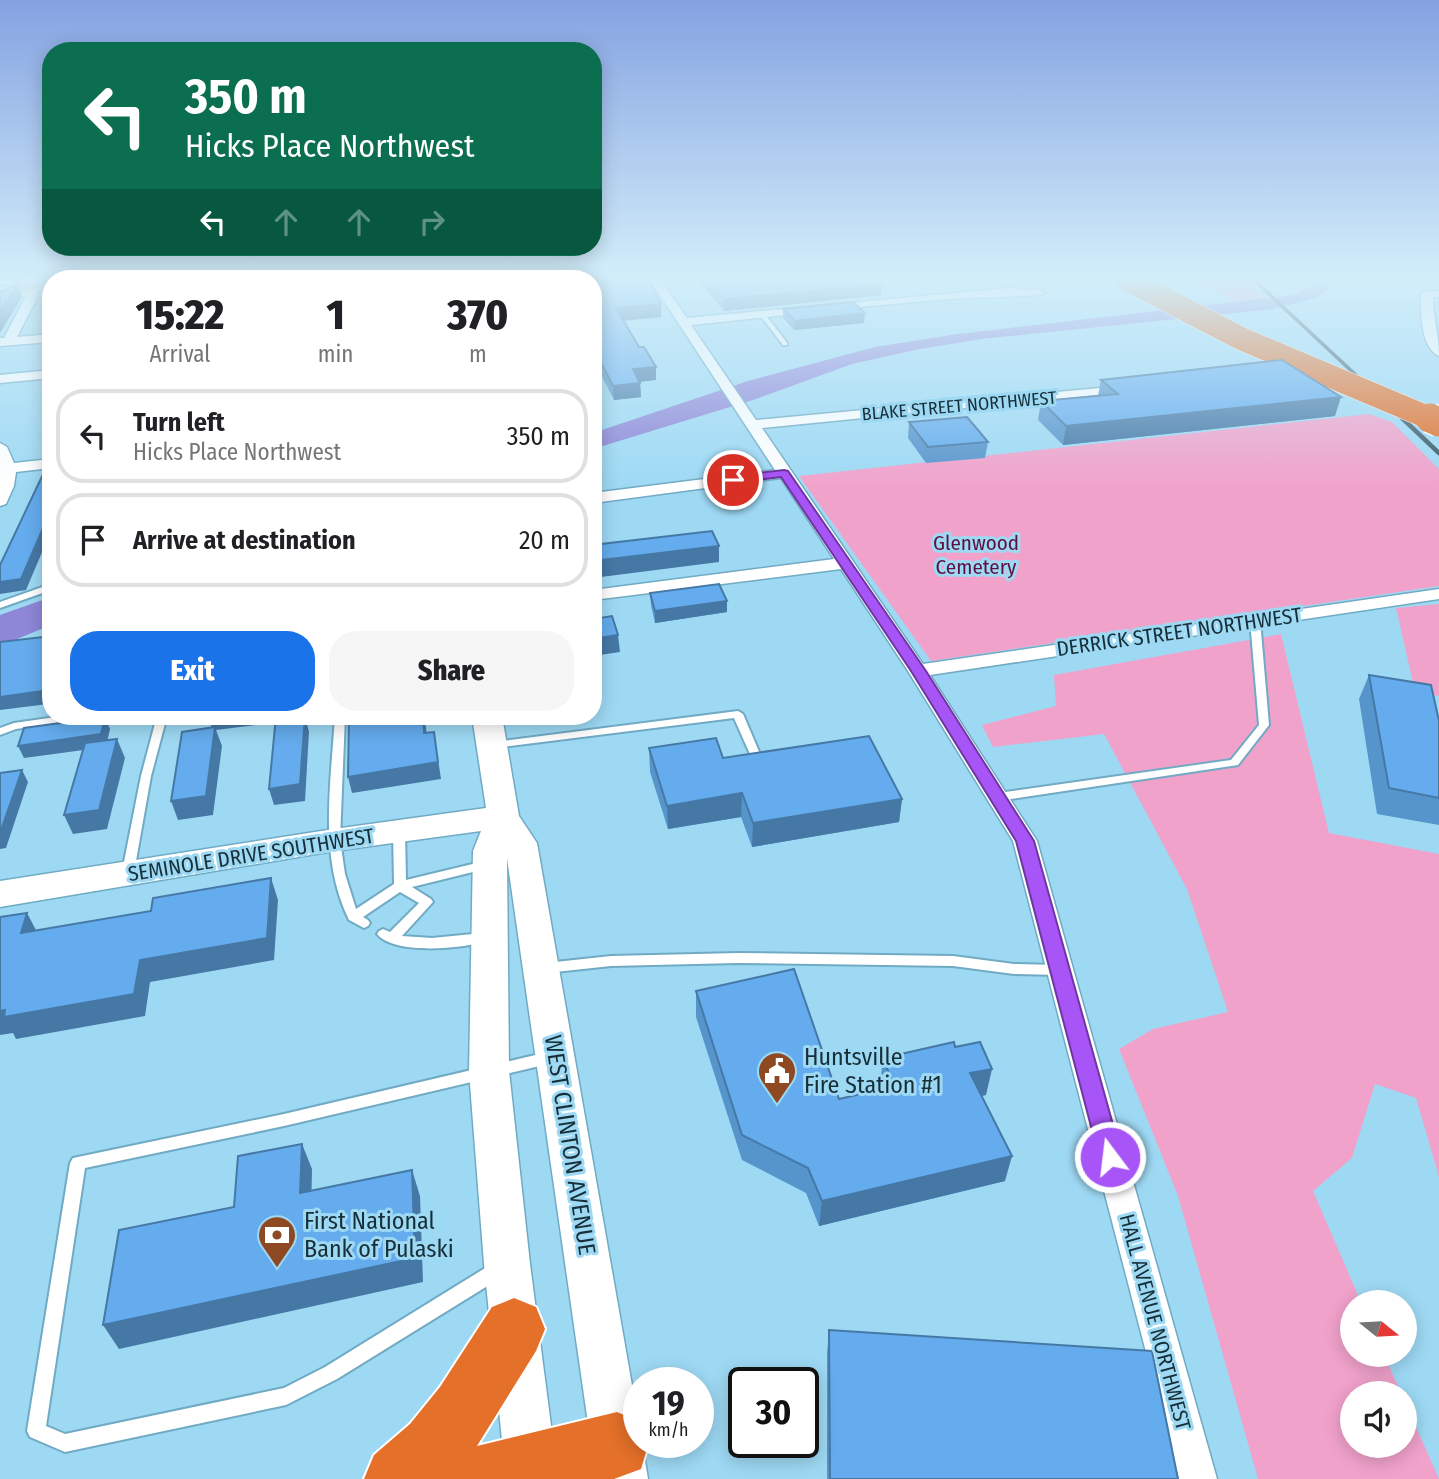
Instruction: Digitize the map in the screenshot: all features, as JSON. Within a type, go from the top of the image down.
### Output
[{"type":"highway","points":[[1266,349],[1439,422]]},
{"type":"highway","points":[[1322,349],[1367,368]]},
{"type":"highway","points":[[398,1479],[417,1466],[444,1437],[514,1329]]},
{"type":"highway","points":[[514,1475],[619,1462]]},
{"type":"street","name":"HALL AVENUE NORTHWEST","points":[[701,349],[918,671],[1025,841],[1198,1479]]},
{"type":"street","points":[[0,379],[42,375]]},
{"type":"street","name":"BLAKE STREET NORTHWEST","points":[[753,425],[1138,387]]},
{"type":"street","points":[[0,447],[6,490],[0,501]]},
{"type":"street","points":[[5,469],[42,464]]},
{"type":"street","points":[[602,497],[784,474]]},
{"type":"street","points":[[602,594],[846,563]]},
{"type":"street","name":"DERRICK STREET NORTHWEST","points":[[918,671],[1439,594]]},
{"type":"street","name":"WEST CLINTON AVENUE","points":[[489,730],[503,817],[521,843],[543,968],[619,1462]]},
{"type":"street","name":"SEMINOLE DRIVE SOUTHWEST","points":[[0,894],[334,840],[503,817]]},
{"type":"street","name":"WEST CLINTON AVENUE","points":[[503,817],[491,851],[490,864],[489,1071],[514,1329],[514,1475]]},
{"type":"lane","points":[[0,605],[42,590]]},
{"type":"lane","points":[[998,797],[1234,763],[1264,725],[1255,620]]},
{"type":"lane","points":[[602,723],[738,715],[758,761]]},
{"type":"lane","points":[[0,732],[14,726],[42,722]]},
{"type":"lane","points":[[128,875],[146,776],[160,725]]},
{"type":"lane","points":[[340,725],[334,840],[339,874],[359,920],[400,886],[490,864]]},
{"type":"lane","points":[[489,730],[572,725]]},
{"type":"lane","points":[[399,831],[400,886]]},
{"type":"lane","points":[[400,886],[427,902],[387,936],[426,943],[491,937]]},
{"type":"lane","points":[[543,968],[611,961],[738,958],[953,961],[1014,969],[1059,970]]},
{"type":"lane","points":[[507,1264],[331,1373],[286,1396],[65,1443],[36,1431],[78,1163],[272,1123],[556,1056]]},
{"type":"green space","name":"Glenwood Cemetery","points":[[1369,414],[1392,422],[1439,469],[1439,586],[931,661],[799,476]]},
{"type":"green space","points":[[1439,604],[1439,696],[1415,691],[1396,608]]},
{"type":"green space","points":[[1281,634],[1329,833],[1439,854],[1439,1177],[1416,1098],[1375,1084],[1352,1158],[1313,1191],[1356,1290],[1340,1290],[1340,1367],[1389,1367],[1396,1381],[1340,1381],[1340,1458],[1417,1458],[1417,1429],[1439,1479],[1258,1479],[1178,1196],[1119,1049],[1153,1029],[1228,1012],[1187,889],[1104,734],[993,747],[982,725],[1056,706],[1054,675]]},
{"type":"shaded area","points":[[867,349],[920,349],[852,364],[756,399],[602,446],[602,430],[748,381]]},
{"type":"shaded area","points":[[42,600],[42,629],[0,646],[0,615]]},
{"type":"building","points":[[602,349],[645,349],[656,367],[633,369],[640,383],[613,386],[602,365]]},
{"type":"building","points":[[1282,360],[1341,397],[1066,426],[1041,401],[1118,394],[1101,380]]},
{"type":"building","points":[[967,417],[988,442],[928,447],[909,422]]},
{"type":"building","points":[[42,476],[42,531],[21,579],[0,582],[0,565]]},
{"type":"building","points":[[712,531],[719,546],[602,560],[602,544]]},
{"type":"building","points":[[719,584],[727,601],[655,611],[650,593]]},
{"type":"building","points":[[612,616],[618,635],[602,638],[602,618]]},
{"type":"building","points":[[42,637],[42,691],[0,697],[0,642]]},
{"type":"building","points":[[1369,675],[1431,685],[1439,721],[1439,798],[1389,788]]},
{"type":"building","points":[[46,725],[103,725],[101,734],[18,746],[24,728]]},
{"type":"building","points":[[275,725],[304,725],[300,784],[269,789]]},
{"type":"building","points":[[349,725],[424,725],[424,733],[434,732],[438,762],[348,777]]},
{"type":"building","points":[[215,727],[206,796],[171,801],[182,732]]},
{"type":"building","points":[[869,736],[902,799],[753,823],[742,793],[667,806],[649,748],[716,738],[723,758]]},
{"type":"building","points":[[117,739],[99,810],[64,815],[85,743]]},
{"type":"building","points":[[22,770],[0,833],[0,773]]},
{"type":"building","points":[[271,878],[267,938],[140,960],[134,994],[4,1017],[5,1010],[0,1011],[0,917],[27,913],[21,933],[151,911],[153,898]]},
{"type":"building","name":"Huntsville Fire Station #1","points":[[794,969],[839,1099],[894,1086],[883,1058],[954,1042],[955,1047],[980,1042],[992,1069],[970,1073],[1012,1156],[822,1201],[808,1168],[742,1135],[696,991]]},
{"type":"building","name":"First National Bank of Pulaski","points":[[302,1144],[300,1193],[412,1170],[415,1258],[103,1325],[119,1230],[234,1207],[238,1156]]},
{"type":"building","points":[[829,1330],[1152,1351],[1178,1479],[830,1479]]},
{"type":"railway","points":[[1328,349],[1404,420]]},
{"type":"railway","points":[[1402,418],[1439,453]]},
{"type":"place","name":"Huntsville Fire Station #1","points":[[777,1105]]},
{"type":"place","name":"First National Bank of Pulaski","points":[[277,1269]]},
{"type":"route","points":[[733,480],[784,474],[918,671],[1025,841],[1110,1157]]}]
